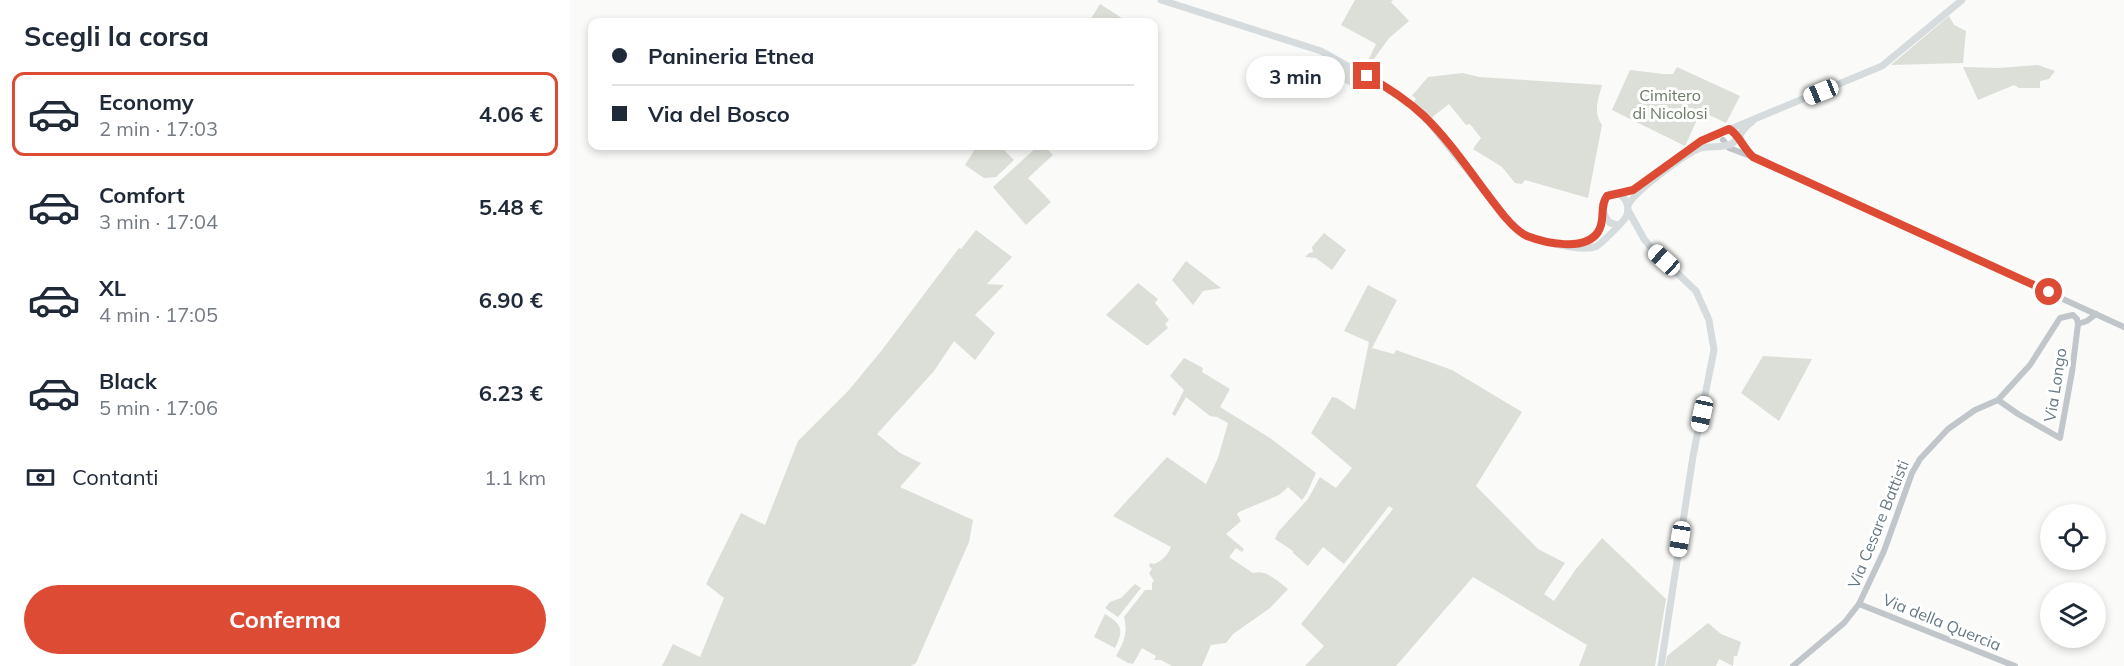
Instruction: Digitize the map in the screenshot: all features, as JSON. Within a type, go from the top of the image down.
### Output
[{"type":"main road","points":[[1161,0],[1321,51],[1375,80],[1411,105],[1429,122],[1516,229],[1527,236],[1576,248],[1592,248],[1603,242],[1626,218],[1629,201],[1637,192],[1687,155],[1701,148],[1732,141],[1750,123],[1768,114]]},
{"type":"main road","points":[[1562,244],[1577,244],[1592,239],[1599,231],[1603,214],[1602,203],[1611,194],[1633,190],[1701,141],[1882,66],[1962,0]]},
{"type":"main road","points":[[1726,130],[1732,130],[1732,141]]},
{"type":"main road","points":[[1726,130],[1722,136],[1732,141]]},
{"type":"main road","points":[[1617,194],[1624,198],[1644,239]]},
{"type":"main road","points":[[1603,214],[1610,223],[1630,227],[1696,291],[1709,320],[1714,350],[1692,465],[1661,666]]},
{"type":"street","points":[[1732,141],[1753,157]]},
{"type":"street","points":[[1732,141],[1753,157],[2124,327]]},
{"type":"street","points":[[2077,321],[2086,309]]},
{"type":"street","points":[[2077,321],[2087,321],[2096,314]]},
{"type":"street","name":"Via Cesare Battisti","points":[[1793,666],[1844,623],[1859,604],[1884,551],[1912,473],[1920,459],[1948,429],[1975,410],[1998,400],[2030,364],[2060,318],[2073,315],[2077,321]]},
{"type":"street","name":"Via Longo","points":[[1998,400],[2060,438],[2072,372],[2077,321]]},
{"type":"street","name":"Via della Quercia","points":[[1859,604],[2015,666]]},
{"type":"green space","points":[[1355,0],[1393,0],[1391,2],[1409,21],[1389,38],[1366,70],[1364,69],[1376,44],[1341,25]]},
{"type":"green space","points":[[1100,4],[1122,18],[1091,18]]},
{"type":"green space","points":[[1949,16],[1954,25],[1966,31],[1963,63],[1891,65]]},
{"type":"green space","points":[[1332,61],[1361,77],[1362,83],[1357,90],[1323,69],[1327,62]]},
{"type":"green space","points":[[2038,65],[2055,71],[2049,79],[2040,81],[2040,88],[2019,88],[2014,85],[1978,100],[1963,67],[1999,68]]},
{"type":"green space","name":"Cimitero di Nicolosi","points":[[1677,67],[1740,96],[1726,123],[1701,111],[1685,146],[1612,110],[1630,70],[1673,74]]},
{"type":"green space","points":[[1463,73],[1479,77],[1602,85],[1597,111],[1602,125],[1588,198],[1525,180],[1522,184],[1515,183],[1502,167],[1473,149],[1481,138],[1470,124],[1466,125],[1449,104],[1430,119],[1414,101],[1416,99],[1413,96],[1410,98],[1428,77]]},
{"type":"green space","points":[[974,150],[1004,150],[1014,160],[996,177],[984,178],[965,165]]},
{"type":"green space","points":[[1034,150],[1048,150],[1053,155],[1028,178],[1051,202],[1026,225],[993,187]]},
{"type":"green space","points":[[976,230],[1012,257],[987,284],[1004,285],[975,315],[995,333],[975,360],[954,341],[934,371],[877,434],[900,453],[921,463],[900,487],[973,520],[969,542],[916,663],[911,666],[662,666],[673,644],[700,657],[724,598],[706,584],[741,513],[765,525],[798,441],[849,390],[959,248],[961,249]]},
{"type":"green space","points":[[1324,233],[1346,250],[1332,270],[1316,258],[1305,257],[1313,252],[1312,247]]},
{"type":"green space","points":[[1186,261],[1221,288],[1203,291],[1193,305],[1172,280]]},
{"type":"green space","points":[[1138,283],[1158,299],[1155,303],[1169,320],[1165,324],[1168,328],[1148,345],[1106,315]]},
{"type":"green space","points":[[1368,285],[1397,300],[1372,348],[1394,354],[1396,350],[1452,370],[1522,412],[1476,486],[1538,549],[1565,563],[1544,594],[1554,601],[1576,569],[1602,538],[1666,599],[1655,666],[1579,666],[1587,645],[1473,577],[1396,666],[1305,666],[1324,646],[1301,624],[1393,509],[1389,506],[1344,564],[1323,547],[1308,566],[1293,551],[1275,539],[1278,532],[1308,499],[1320,477],[1336,488],[1352,468],[1311,433],[1332,397],[1355,410],[1369,342],[1344,331]]},
{"type":"green space","points":[[1763,356],[1812,359],[1779,421],[1741,393]]},
{"type":"green space","points":[[1184,358],[1203,368],[1202,372],[1230,389],[1220,407],[1270,438],[1316,473],[1302,500],[1288,487],[1279,495],[1239,512],[1237,514],[1241,521],[1226,534],[1244,549],[1242,552],[1236,548],[1229,557],[1253,573],[1258,572],[1271,576],[1288,589],[1270,608],[1233,634],[1226,643],[1211,645],[1202,666],[1172,666],[1161,660],[1154,660],[1156,656],[1142,648],[1133,664],[1116,656],[1126,628],[1124,617],[1145,590],[1152,590],[1154,581],[1149,573],[1152,569],[1149,566],[1150,563],[1154,564],[1162,559],[1171,547],[1113,516],[1167,457],[1206,484],[1218,458],[1228,423],[1210,416],[1186,397],[1175,416],[1172,414],[1184,390],[1170,376]]},
{"type":"green space","points":[[1135,584],[1141,588],[1118,617],[1105,608],[1110,602],[1121,598]]},
{"type":"green space","points":[[1105,614],[1120,628],[1120,636],[1115,648],[1094,637]]},
{"type":"green space","points":[[1708,623],[1721,634],[1741,642],[1737,656],[1734,656],[1733,666],[1719,659],[1716,666],[1665,666],[1667,656]]},
{"type":"route","points":[[1367,76],[1395,93],[1423,115],[1505,217],[1516,229],[1527,236],[1562,244],[1577,244],[1592,239],[1599,231],[1603,220],[1602,203],[1607,196],[1633,190],[1701,141],[1729,129],[1734,131],[1743,148],[1753,157],[2049,292]]}]
